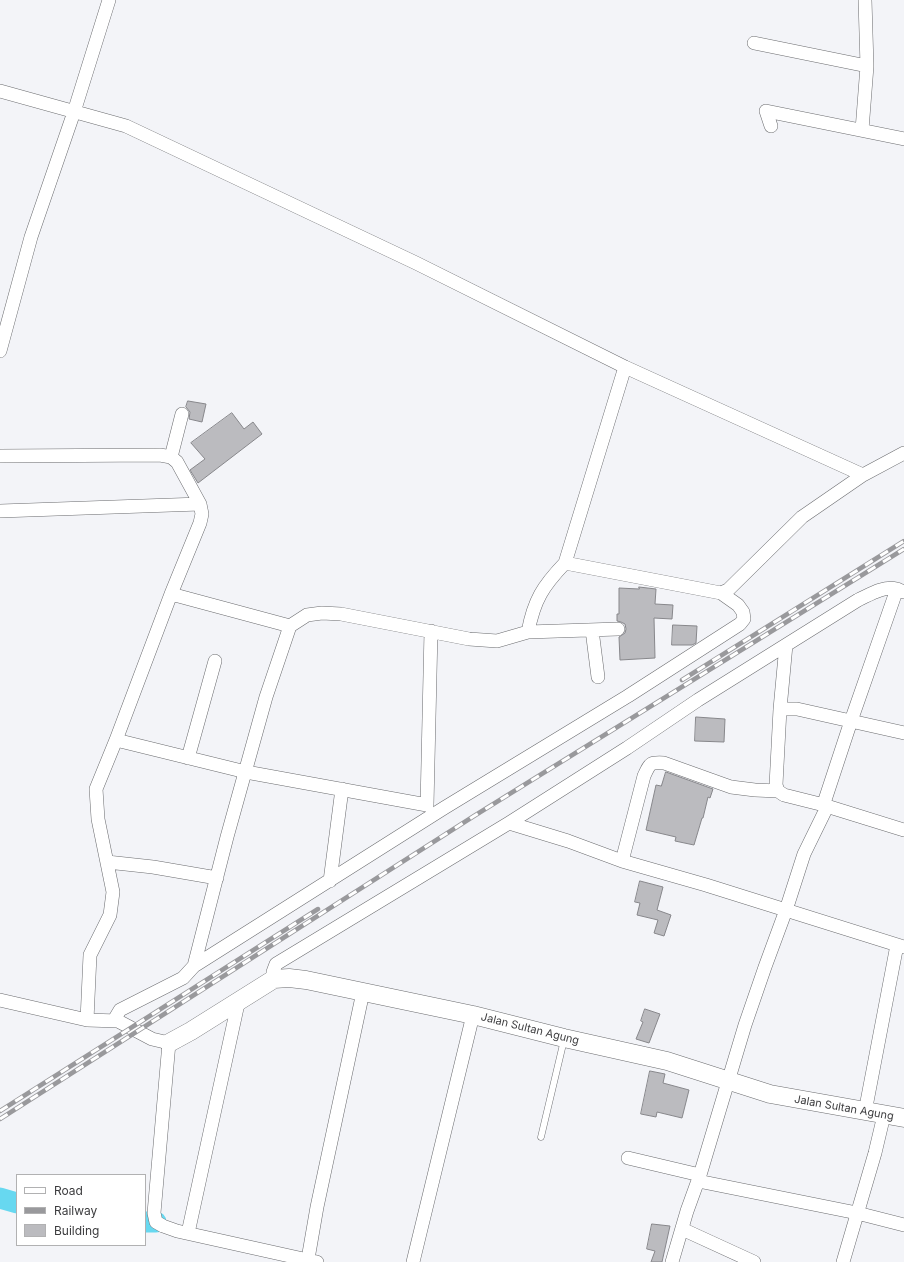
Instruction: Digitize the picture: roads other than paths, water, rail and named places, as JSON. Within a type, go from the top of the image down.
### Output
[{"type":"street","points":[[0,351],[31,237],[74,112],[108,0]]},
{"type":"street","points":[[862,130],[867,66],[864,0]]},
{"type":"street","points":[[754,42],[867,66]]},
{"type":"street","points":[[0,91],[126,126],[416,262],[625,367],[863,475]]},
{"type":"street","points":[[771,126],[766,111],[904,139]]},
{"type":"street","points":[[528,632],[532,614],[540,594],[551,578],[565,563],[625,367]]},
{"type":"street","points":[[171,457],[182,414]]},
{"type":"street","points":[[721,593],[728,590],[802,517],[863,475],[904,453]]},
{"type":"street","points":[[0,456],[171,457],[177,462],[200,504],[202,514],[202,518],[96,789],[98,818],[113,892],[110,915],[90,955],[87,1020]]},
{"type":"street","points":[[0,511],[200,504]]},
{"type":"street","points":[[114,1020],[120,1010],[183,978],[194,966],[444,808],[628,696],[740,624],[744,619],[743,612],[738,605],[721,593],[565,563]]},
{"type":"street","points":[[274,979],[273,972],[276,964],[509,823],[698,700],[858,600],[889,587],[900,590],[850,721],[825,806],[804,854],[750,1011],[672,1262]]},
{"type":"street","points":[[171,594],[290,626]]},
{"type":"street","points":[[194,966],[227,837],[266,697],[290,626],[306,615],[322,613],[341,614],[431,631],[469,640],[497,641],[528,632],[618,629]]},
{"type":"street","points":[[592,630],[598,677]]},
{"type":"street","points":[[427,805],[431,631]]},
{"type":"street","points":[[778,791],[776,785],[780,709],[786,645]]},
{"type":"street","points":[[188,758],[215,661]]},
{"type":"street","points":[[780,709],[797,709],[904,733]]},
{"type":"street","points":[[116,740],[246,772],[444,808]]},
{"type":"street","points":[[622,861],[644,776],[648,765],[653,762],[664,763],[732,787],[778,791],[784,795],[904,830]]},
{"type":"street","points":[[330,881],[342,789]]},
{"type":"street","points":[[509,823],[568,841],[622,861],[706,885],[900,946],[865,1112]]},
{"type":"street","points":[[107,862],[153,867],[217,878]]},
{"type":"street","name":"Jalan Sultan Agung","points":[[169,1043],[191,1031],[239,999],[274,979],[289,978],[306,980],[473,1015],[564,1038],[667,1061],[770,1094],[904,1118]]},
{"type":"street","points":[[0,1000],[87,1020],[118,1021],[152,1039],[169,1043],[154,1213],[156,1222],[188,1233],[312,1261],[317,1207],[363,992]]},
{"type":"street","points":[[188,1233],[239,999]]},
{"type":"street","points":[[413,1262],[473,1015]]},
{"type":"street","points":[[843,1262],[875,1153],[884,1115]]},
{"type":"street","points":[[628,1158],[699,1178],[904,1225]]},
{"type":"street","points":[[682,1229],[754,1262]]},
{"type":"lane","points":[[542,1137],[564,1038]]},
{"type":"waterway","points":[[0,1198],[16,1203]]},
{"type":"waterway","points":[[146,1222],[156,1222]]},
{"type":"railway","points":[[682,680],[904,541]]},
{"type":"railway","points":[[0,1119],[474,816],[904,549]]},
{"type":"railway","points":[[0,1111],[318,909]]}]
